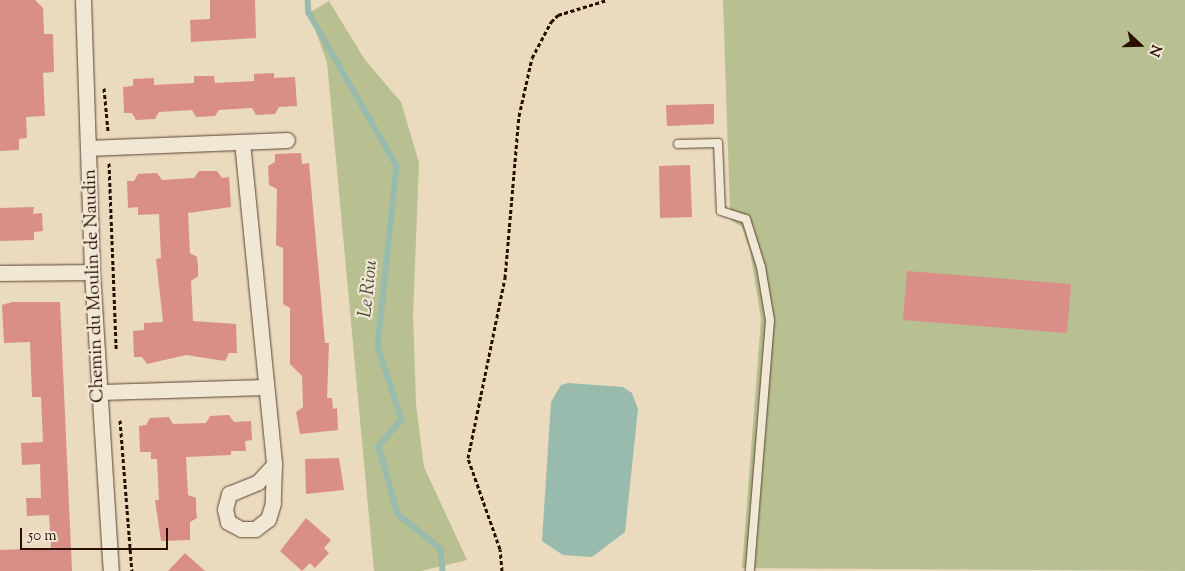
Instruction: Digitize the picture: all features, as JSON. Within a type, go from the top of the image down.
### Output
[{"type":"street","name":"Chemin du Moulin de Naudin","points":[[83,0],[92,272],[111,571]]},
{"type":"street","points":[[88,148],[287,140]]},
{"type":"street","points":[[242,142],[274,465]]},
{"type":"street","points":[[0,274],[92,272]]},
{"type":"street","points":[[100,392],[266,387]]},
{"type":"lane","points":[[678,144],[718,143],[720,211],[746,219],[763,276],[770,320],[750,571]]},
{"type":"path","points":[[502,571],[500,549],[468,458],[505,278],[520,116],[532,58],[551,22],[558,15],[608,0]]},
{"type":"path","name":"Chemin du Moulin de Naudin","points":[[102,83],[108,148],[116,357]]},
{"type":"path","name":"Chemin du Moulin de Naudin","points":[[117,392],[132,571]]},
{"type":"green space","points":[[723,0],[1185,0],[1185,571],[742,568],[761,319],[750,251],[742,227],[731,220]]},
{"type":"green space","points":[[329,1],[365,60],[401,102],[419,163],[413,315],[416,404],[424,467],[467,560],[421,571],[374,571],[327,62],[309,13]]},
{"type":"shaded area","points":[[568,383],[623,387],[632,393],[638,409],[625,532],[592,557],[563,555],[542,541],[551,402],[561,385]]},
{"type":"building","points":[[0,0],[35,0],[43,8],[44,34],[53,34],[54,72],[43,73],[45,116],[26,117],[27,138],[19,139],[19,150],[0,151]]},
{"type":"building","points":[[210,0],[255,0],[256,38],[191,42],[190,20],[210,19]]},
{"type":"building","points":[[274,73],[274,78],[295,77],[297,106],[279,107],[275,114],[256,115],[252,108],[219,110],[215,116],[196,117],[192,110],[159,112],[155,119],[136,120],[132,113],[124,113],[123,87],[133,86],[133,79],[154,78],[154,85],[194,83],[194,76],[214,76],[215,83],[254,81],[254,74]]},
{"type":"building","points":[[714,104],[714,124],[667,126],[666,105]]},
{"type":"building","points":[[301,153],[302,164],[309,163],[325,343],[329,343],[327,398],[332,398],[333,409],[337,408],[338,430],[300,434],[296,412],[303,407],[302,376],[290,364],[290,308],[283,304],[283,248],[276,245],[277,189],[269,185],[268,166],[275,162],[275,154]]},
{"type":"building","points":[[690,165],[692,217],[660,218],[659,166]]},
{"type":"building","points":[[199,171],[217,171],[222,178],[229,177],[231,207],[188,213],[190,253],[197,257],[198,266],[198,276],[191,281],[193,321],[236,324],[237,353],[229,353],[225,361],[186,355],[147,364],[142,357],[134,357],[133,331],[144,330],[144,323],[163,322],[156,259],[161,258],[159,214],[138,215],[138,207],[128,208],[127,181],[134,181],[138,174],[157,173],[162,180],[194,178]]},
{"type":"building","points":[[34,207],[33,214],[42,213],[43,231],[34,232],[34,240],[0,241],[0,208]]},
{"type":"building","points":[[907,271],[1071,284],[1067,333],[903,320]]},
{"type":"building","points":[[12,302],[60,302],[72,571],[0,571],[0,550],[51,548],[49,515],[27,516],[26,498],[41,498],[40,464],[22,465],[21,443],[43,442],[41,397],[32,397],[30,342],[4,343],[2,305]]},
{"type":"building","points":[[229,415],[234,422],[251,421],[252,440],[245,441],[246,451],[231,451],[231,455],[186,457],[188,495],[196,498],[197,518],[190,522],[190,540],[161,541],[155,500],[159,500],[157,459],[151,459],[151,452],[140,452],[139,426],[146,425],[150,418],[169,417],[173,424],[206,423],[210,416]]},
{"type":"building","points":[[339,458],[344,490],[306,494],[305,459]]},
{"type":"building","points":[[306,518],[331,540],[324,548],[329,553],[315,568],[310,563],[302,571],[280,551]]},
{"type":"building","points":[[185,553],[205,571],[168,571]]},
{"type":"waterway","name":"Le Riou","points":[[308,0],[309,13],[397,166],[378,346],[402,420],[379,446],[398,514],[441,549],[443,571]]}]
